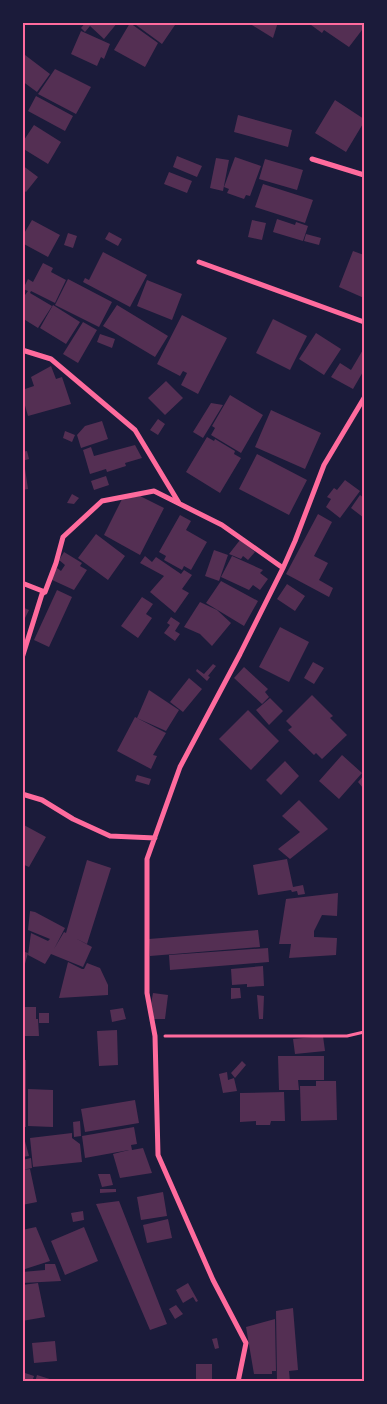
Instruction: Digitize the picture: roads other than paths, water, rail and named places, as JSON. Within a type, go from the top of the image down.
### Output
[{"type":"street","points":[[312,159],[364,175]]},
{"type":"street","points":[[199,262],[364,322]]},
{"type":"street","points":[[22,350],[52,359],[135,430],[179,503]]},
{"type":"street","points":[[238,1382],[246,1343],[213,1280],[158,1155],[154,1036],[148,993],[147,859],[180,767],[283,568],[324,465],[364,398]]},
{"type":"street","points":[[22,658],[42,594],[45,592],[56,563],[63,537],[102,502],[154,491],[222,525],[283,568]]},
{"type":"street","points":[[22,583],[45,592]]},
{"type":"street","points":[[22,794],[42,800],[72,819],[110,836],[154,838]]}]
